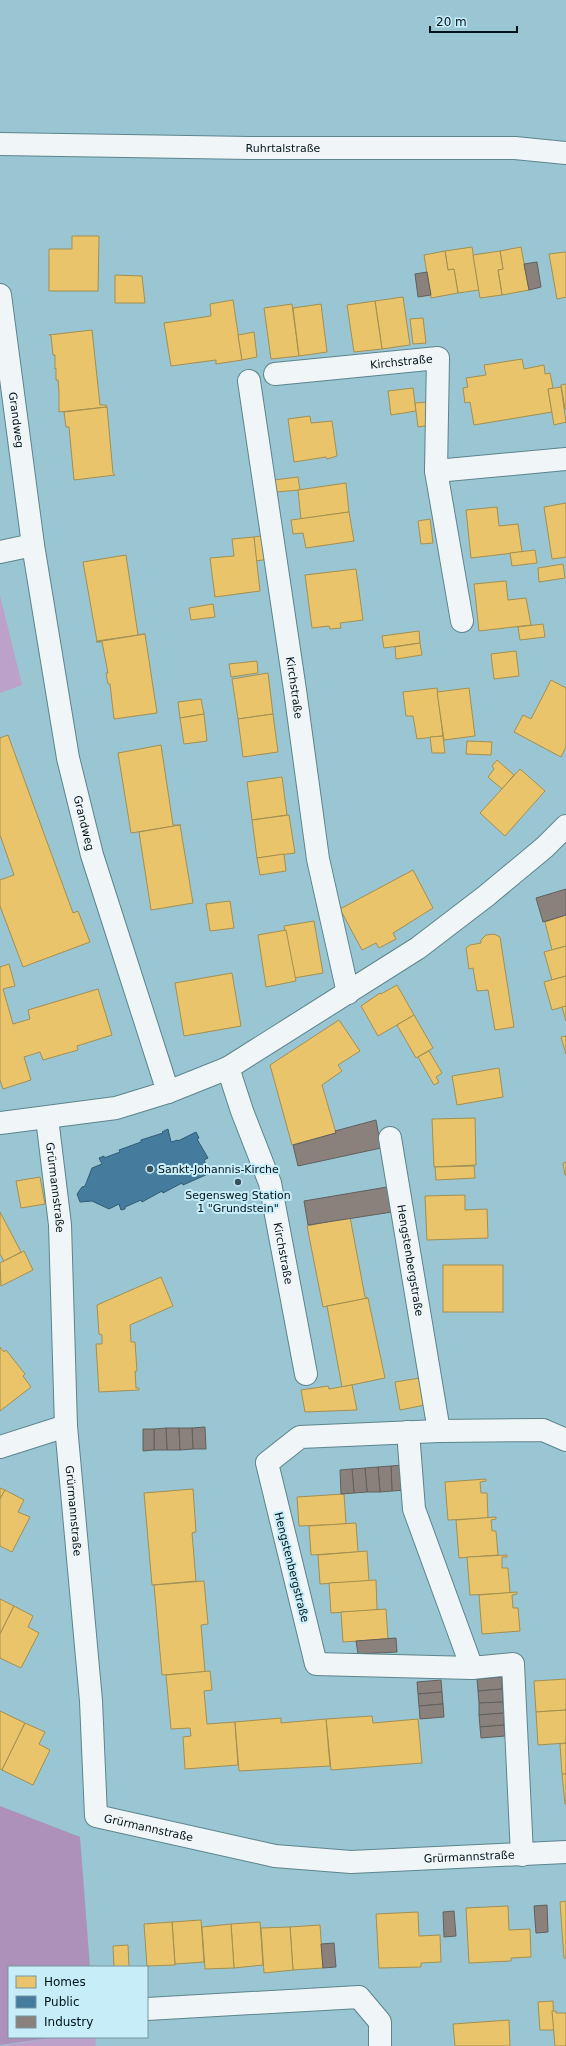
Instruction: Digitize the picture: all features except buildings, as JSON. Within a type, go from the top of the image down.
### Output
[{"type":"street","name":"Ruhrtalstraße","points":[[0,144],[250,148],[515,148],[566,153]]},
{"type":"street","name":"Grandweg","points":[[0,295],[33,545],[68,758],[90,848],[168,1092]]},
{"type":"street","name":"Kirchstraße","points":[[275,374],[438,358],[436,471],[462,621]]},
{"type":"street","name":"Kirchstraße","points":[[249,381],[295,690],[318,859],[348,993]]},
{"type":"street","points":[[436,471],[566,460]]},
{"type":"street","points":[[0,552],[33,545]]},
{"type":"street","points":[[0,1123],[116,1108],[168,1092],[228,1068],[424,944],[486,896],[545,847],[566,826]]},
{"type":"street","name":"Kirchstraße","points":[[228,1068],[242,1112],[270,1183],[306,1374]]},
{"type":"street","name":"Grürmannstraße","points":[[47,1118],[60,1225],[66,1426],[91,1701],[96,1816],[252,1851],[290,1857],[351,1862],[566,1852]]},
{"type":"street","name":"Hengstenbergstraße","points":[[390,1138],[439,1431]]},
{"type":"street","points":[[0,1447],[8,1442],[66,1426]]},
{"type":"street","name":"Hengstenbergstraße","points":[[522,1855],[513,1664],[472,1668],[316,1664],[267,1463],[300,1437],[439,1431],[543,1430],[566,1440]]},
{"type":"street","points":[[408,1432],[414,1509],[472,1668]]},
{"type":"street","points":[[148,2008],[358,1997],[380,2022],[380,2046]]},
{"type":"shaded area","points":[[0,595],[22,685],[0,693]]},
{"type":"shaded area","points":[[0,1806],[80,1837],[90,1966],[8,1966],[8,2038],[50,2038],[0,2045]]},
{"type":"shaded area","points":[[51,2038],[95,2038],[96,2046],[0,2046]]},
{"type":"place","name":"Sankt-Johannis-Kirche","points":[[150,1169]]},
{"type":"place","name":"Segensweg Station 1 \"Grundstein\"","points":[[238,1182]]}]
